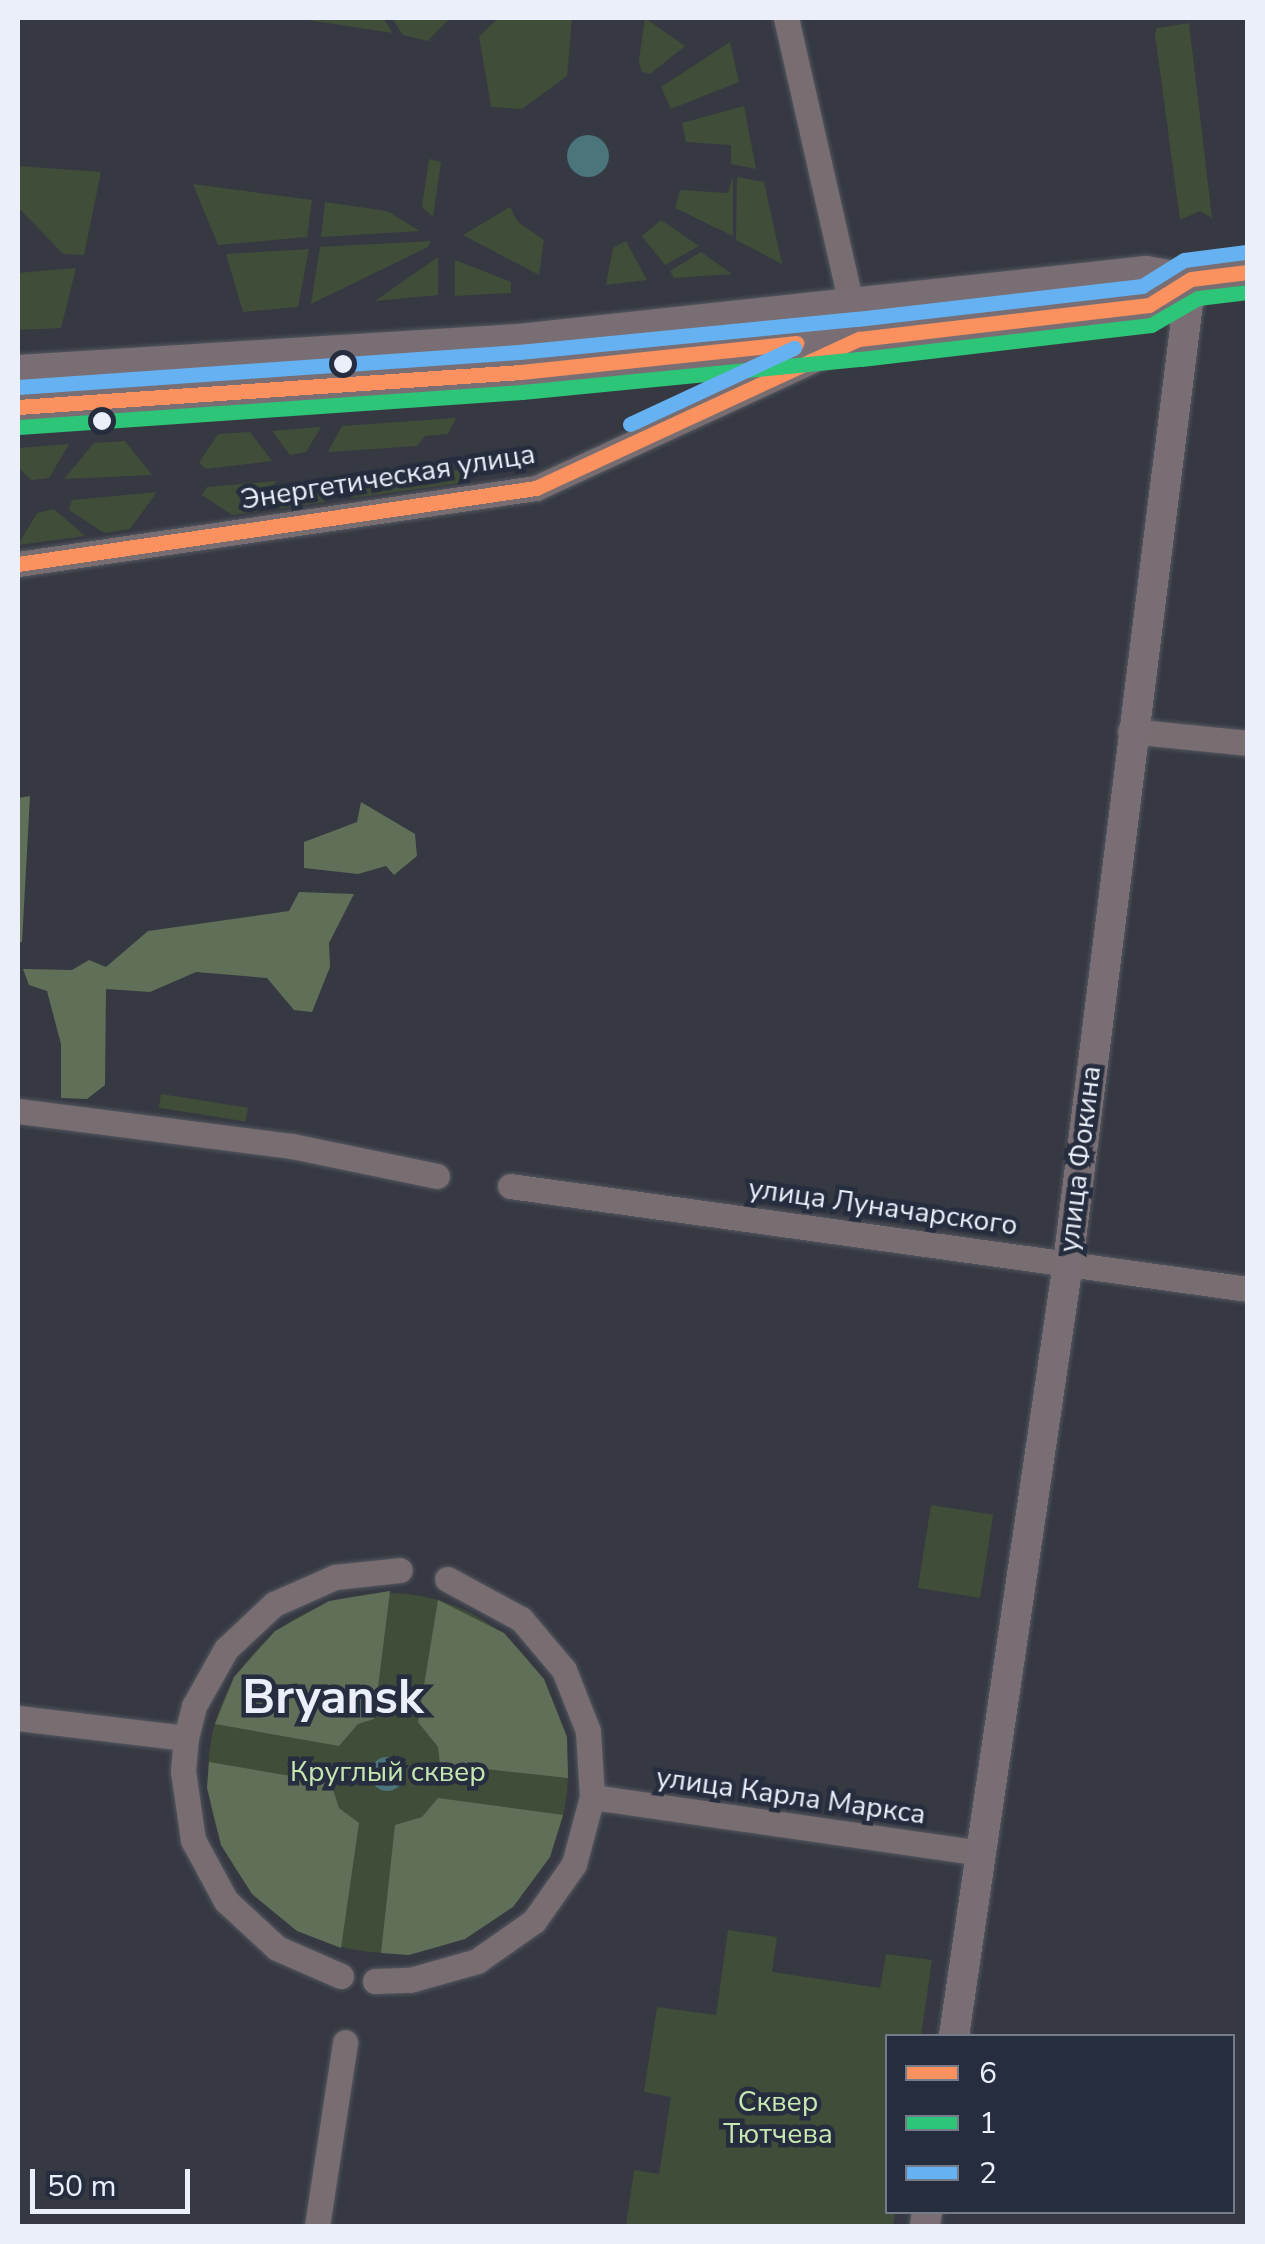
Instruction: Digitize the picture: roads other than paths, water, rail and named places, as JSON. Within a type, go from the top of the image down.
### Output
[{"type":"main road","points":[[18,370],[519,339],[854,306],[1146,271],[1190,279],[1248,272]]},
{"type":"main road","points":[[18,407],[521,372],[860,339],[1149,305],[1190,279]]},
{"type":"main road","name":"улица Фокина","points":[[954,2034],[1068,1263],[1130,731],[1190,279]]},
{"type":"street","points":[[786,18],[860,339]]},
{"type":"street","name":"Энергетическая улица","points":[[18,564],[536,488],[860,339]]},
{"type":"street","points":[[1130,731],[1248,744]]},
{"type":"street","points":[[18,1110],[292,1146],[438,1176]]},
{"type":"street","name":"улица Луначарского","points":[[510,1186],[1248,1289]]},
{"type":"street","points":[[341,1976],[277,1948],[226,1901],[193,1840],[182,1771],[186,1738],[194,1706],[226,1648],[274,1604],[335,1576],[400,1570]]},
{"type":"street","points":[[376,1981],[410,1980],[477,1961],[534,1921],[574,1864],[592,1797],[588,1731],[564,1670],[521,1619],[448,1578]]},
{"type":"street","points":[[18,1718],[186,1738]]},
{"type":"street","name":"улица Карла Маркса","points":[[592,1797],[982,1853]]},
{"type":"street","points":[[317,2226],[345,2042]]},
{"type":"water","points":[[588,135],[603,141],[609,156],[603,171],[588,177],[573,171],[567,156],[573,141]]},
{"type":"water","points":[[387,1757],[399,1762],[404,1774],[399,1786],[387,1791],[375,1786],[370,1774],[375,1762]]},
{"type":"district","name":"Bryansk","points":[[333,1698]]},
{"type":"park label","name":"Круглый сквер","points":[[388,1772]]},
{"type":"park label","name":"Сквер Тютчева","points":[[778,2118]]}]
